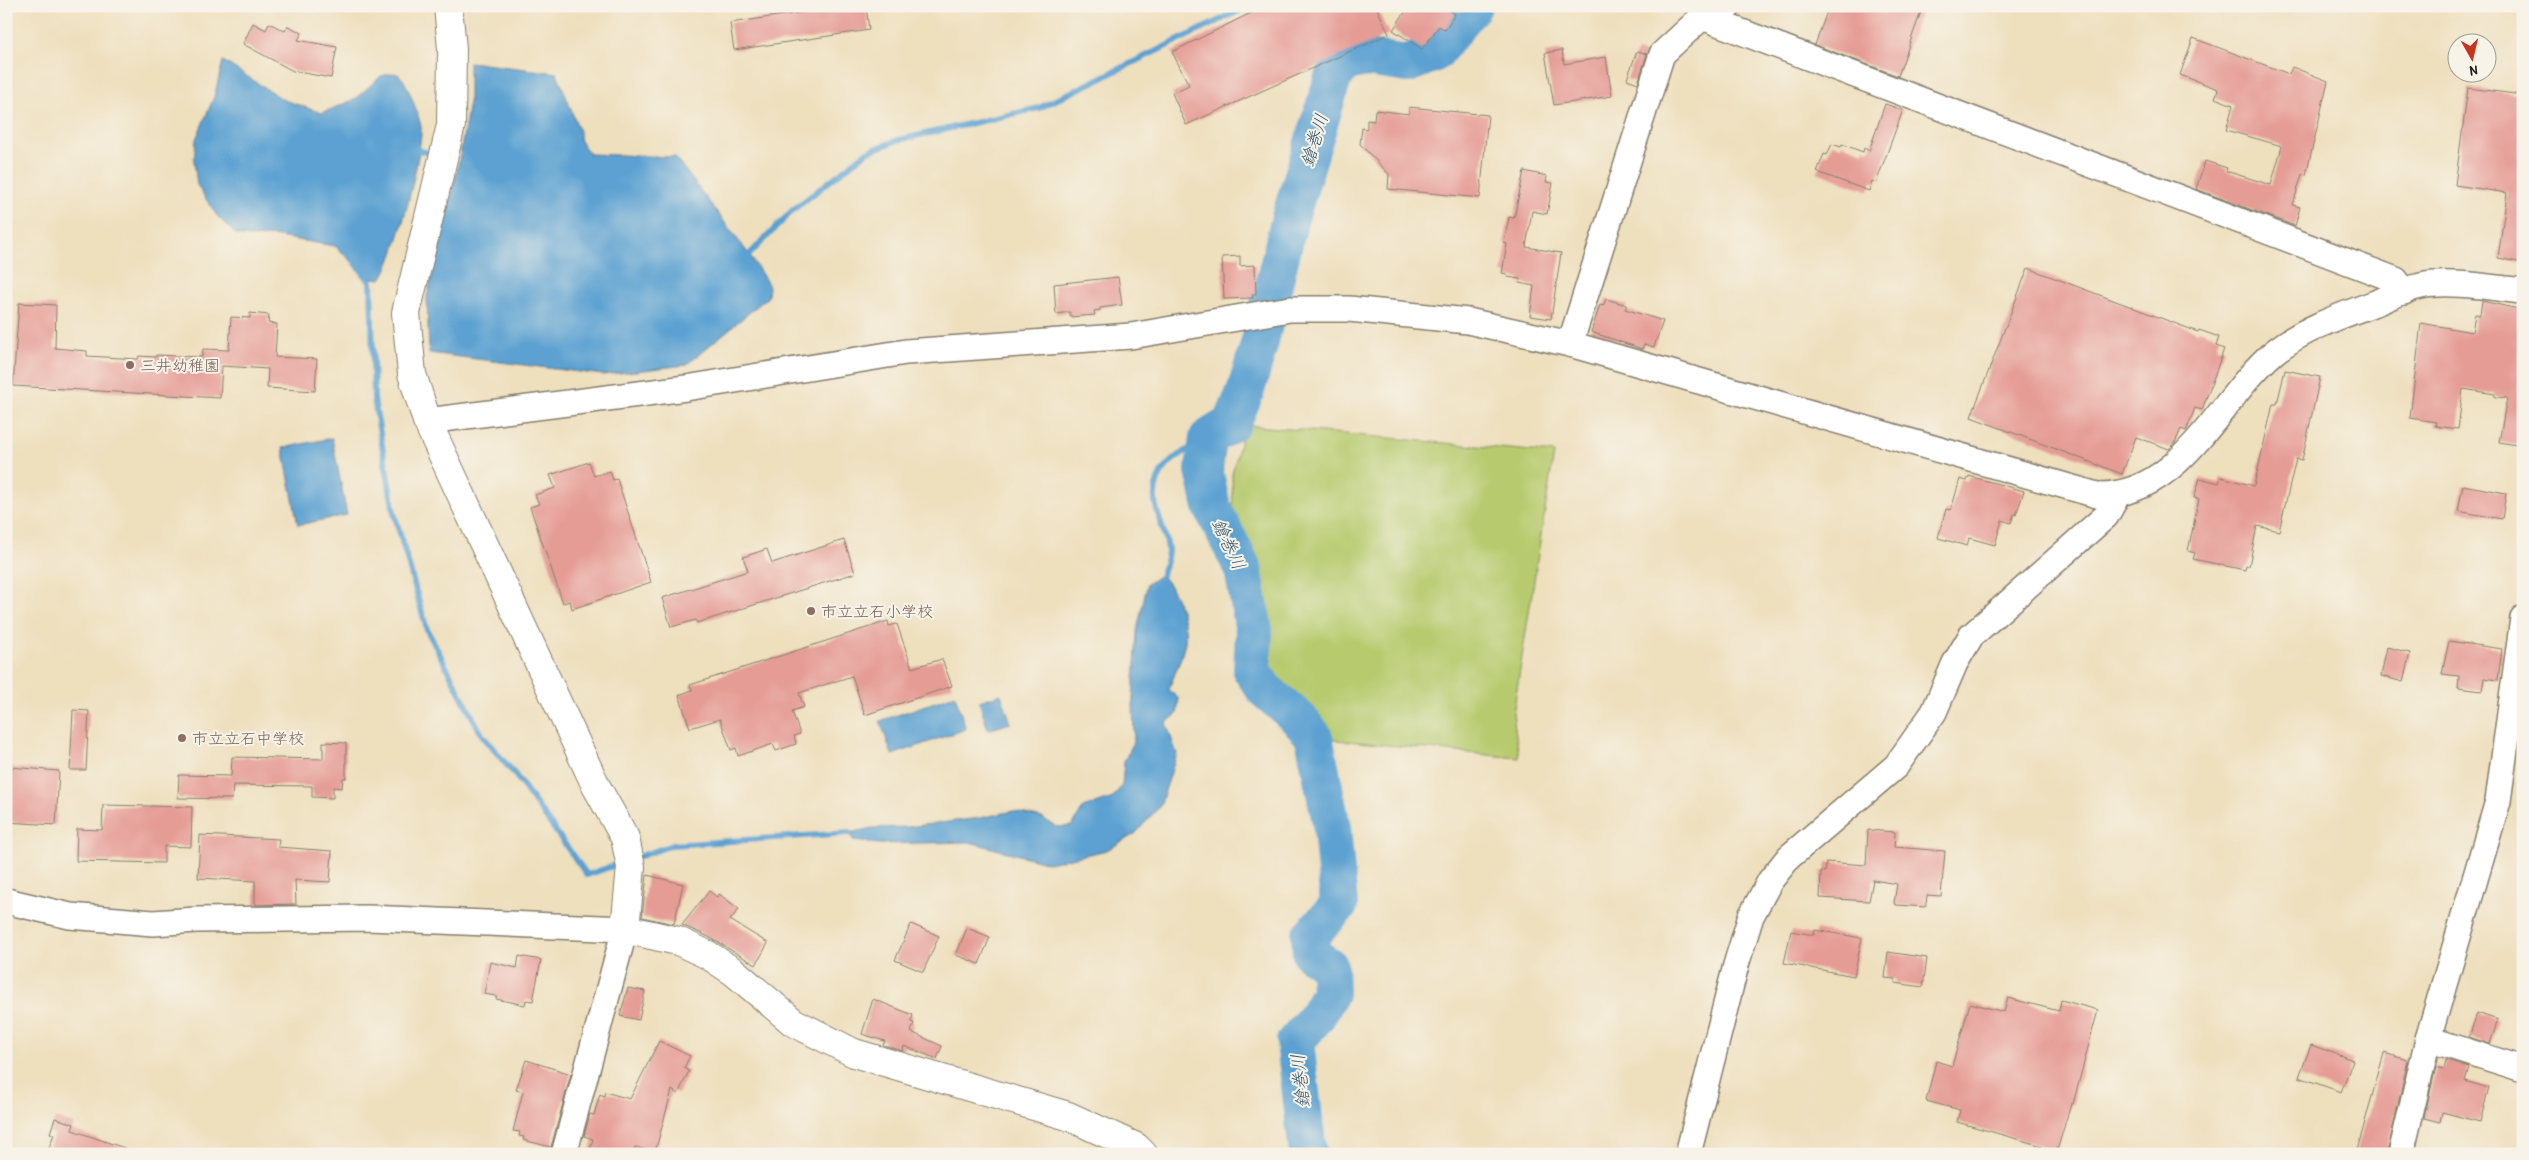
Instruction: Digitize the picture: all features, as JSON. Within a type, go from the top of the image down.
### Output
[{"type":"street","points":[[448,6],[452,48],[451,125],[406,313],[412,374],[427,421],[596,786],[625,838],[631,867],[625,929],[564,1154]]},
{"type":"street","points":[[1570,344],[1662,54],[1702,17],[1729,6]]},
{"type":"street","points":[[1702,17],[2396,280],[2404,292]]},
{"type":"street","points":[[427,421],[686,388],[906,352],[1131,336],[1290,309],[1349,309],[1468,321],[1570,344],[2097,495],[2117,496],[2147,485],[2199,440],[2273,353],[2294,339],[2322,325],[2422,286],[2442,285],[2523,290]]},
{"type":"street","points":[[1688,1154],[1736,965],[1751,916],[1770,881],[1789,856],[1896,766],[1934,712],[1955,663],[1971,636],[2106,516],[2117,496]]},
{"type":"street","points":[[2401,1154],[2428,1039],[2498,801],[2523,618]]},
{"type":"street","points":[[6,901],[70,916],[154,923],[196,920],[368,918],[625,929],[678,941],[708,955],[734,972],[793,1022],[854,1053],[1068,1116],[1136,1147],[1143,1154]]},
{"type":"street","points":[[2428,1039],[2523,1069]]},
{"type":"green space","points":[[1245,425],[1554,453],[1513,714],[1519,758],[1327,739],[1306,714],[1273,683],[1262,660],[1261,606],[1233,518],[1232,474]]},
{"type":"water","points":[[223,61],[284,100],[322,113],[355,99],[381,76],[395,73],[404,80],[421,127],[418,158],[401,229],[394,251],[381,279],[370,278],[335,246],[272,236],[249,237],[236,235],[217,216],[197,185],[194,161],[196,139],[214,97]]},
{"type":"water","points":[[469,62],[557,73],[580,133],[580,141],[590,154],[675,157],[751,257],[769,286],[768,297],[686,365],[603,375],[429,353],[427,297],[459,161],[469,102]]},
{"type":"water","points":[[332,438],[347,515],[298,525],[283,448]]},
{"type":"water","points":[[1160,575],[1171,587],[1175,596],[1182,616],[1185,634],[1182,654],[1169,690],[1179,699],[1177,714],[1166,723],[1177,754],[1160,806],[1135,834],[1107,850],[1049,863],[969,842],[879,844],[854,841],[849,833],[872,828],[907,827],[980,818],[1013,811],[1042,818],[1057,827],[1072,826],[1083,808],[1113,798],[1122,785],[1124,761],[1134,742],[1133,698],[1137,631],[1147,584]]},
{"type":"water","points":[[1001,694],[1011,723],[988,730],[979,701]]},
{"type":"water","points":[[955,695],[966,729],[892,755],[880,721]]},
{"type":"building","points":[[817,6],[866,6],[869,30],[734,50],[730,23],[818,10]]},
{"type":"building","points":[[1265,6],[1376,6],[1389,34],[1186,125],[1172,93],[1189,85],[1172,52]]},
{"type":"building","points":[[1409,6],[1443,6],[1455,14],[1445,30],[1439,26],[1422,49],[1393,30]]},
{"type":"building","points":[[1829,6],[1923,6],[1898,76],[1815,45]]},
{"type":"building","points":[[253,23],[266,30],[269,23],[285,31],[288,26],[302,33],[298,40],[337,47],[331,78],[293,71],[243,44]]},
{"type":"building","points":[[2193,38],[2289,74],[2292,67],[2328,81],[2306,175],[2302,174],[2293,205],[2300,207],[2295,226],[2196,189],[2205,161],[2227,168],[2226,171],[2271,185],[2282,146],[2226,130],[2233,105],[2215,98],[2218,89],[2180,75]]},
{"type":"building","points":[[1562,50],[1564,64],[1606,57],[1612,96],[1554,105],[1545,53]]},
{"type":"building","points":[[1637,51],[1647,54],[1638,83],[1627,79]]},
{"type":"building","points":[[2468,88],[2523,95],[2523,263],[2498,258],[2507,193],[2455,185]]},
{"type":"building","points":[[1885,104],[1903,110],[1876,183],[1872,181],[1869,191],[1817,172],[1824,154],[1827,155],[1832,144],[1841,147],[1842,144],[1863,152],[1864,148],[1869,151]]},
{"type":"building","points":[[1409,107],[1488,115],[1480,198],[1388,189],[1389,174],[1360,144],[1362,128],[1367,129],[1367,120],[1374,121],[1375,110],[1409,114]]},
{"type":"building","points":[[1524,171],[1547,176],[1546,182],[1553,183],[1547,214],[1532,211],[1526,247],[1561,253],[1551,319],[1530,316],[1534,286],[1519,283],[1520,279],[1507,277],[1507,274],[1502,273],[1507,244],[1504,243],[1509,217],[1514,218]]},
{"type":"building","points":[[1240,256],[1240,266],[1255,265],[1256,294],[1252,294],[1253,298],[1224,299],[1222,257]]},
{"type":"building","points":[[2028,268],[2198,332],[2199,330],[2219,337],[2216,346],[2224,349],[2202,410],[2195,408],[2186,431],[2181,429],[2175,443],[2169,449],[2136,437],[2122,474],[1971,417]]},
{"type":"building","points":[[1118,277],[1122,305],[1100,308],[1100,310],[1094,311],[1095,315],[1070,317],[1070,312],[1056,314],[1054,284]]},
{"type":"building","points":[[1606,299],[1627,305],[1625,309],[1663,321],[1654,347],[1644,344],[1642,349],[1591,332],[1600,305],[1603,306]]},
{"type":"building","points":[[2482,301],[2523,310],[2523,446],[2499,442],[2507,398],[2495,397],[2495,394],[2463,389],[2458,429],[2435,426],[2436,422],[2410,418],[2421,323],[2472,332],[2475,314],[2480,315]]},
{"type":"building","points":[[19,303],[56,305],[55,348],[87,351],[87,356],[138,359],[139,356],[156,357],[156,355],[202,357],[203,349],[229,350],[231,317],[250,318],[250,313],[269,315],[268,323],[277,324],[275,357],[317,359],[315,391],[267,388],[268,369],[222,366],[220,398],[13,386]]},
{"type":"building","points":[[2285,370],[2320,377],[2302,460],[2296,459],[2279,531],[2257,526],[2249,566],[2246,566],[2245,570],[2193,559],[2195,553],[2188,551],[2199,499],[2194,498],[2200,478],[2219,483],[2221,477],[2254,486],[2273,404],[2277,404]]},
{"type":"building","points":[[589,462],[594,476],[610,471],[613,480],[617,479],[651,582],[572,609],[570,601],[563,603],[530,507],[539,504],[535,495],[555,488],[550,475]]},
{"type":"building","points":[[1969,476],[2024,491],[2016,515],[2014,514],[2011,523],[2002,520],[1995,545],[1969,538],[1967,546],[1938,538],[1946,509],[1951,510],[1960,479],[1967,481]]},
{"type":"building","points":[[2463,485],[2506,493],[2502,519],[2458,511]]},
{"type":"building","points":[[844,540],[855,573],[697,623],[696,620],[671,627],[662,598],[748,571],[743,557],[767,549],[772,563]]},
{"type":"building","points":[[888,621],[889,626],[897,624],[912,668],[942,659],[952,686],[865,715],[852,676],[799,693],[804,707],[792,711],[800,734],[794,736],[796,744],[776,751],[773,744],[738,756],[736,748],[731,750],[720,719],[690,728],[679,695],[692,690],[690,685]]},
{"type":"building","points":[[2449,641],[2502,649],[2498,680],[2484,678],[2482,691],[2458,688],[2459,676],[2442,674]]},
{"type":"building","points":[[2387,647],[2410,653],[2403,682],[2381,676]]},
{"type":"building","points":[[73,710],[89,711],[86,770],[70,770]]},
{"type":"building","points":[[323,742],[346,743],[346,778],[343,778],[342,788],[333,787],[333,798],[312,797],[312,786],[233,785],[232,799],[178,798],[179,775],[231,776],[232,757],[323,759]]},
{"type":"building","points":[[10,767],[59,771],[56,825],[6,822],[6,779],[9,779]]},
{"type":"building","points":[[103,805],[192,807],[191,847],[164,846],[164,863],[76,861],[77,829],[102,830]]},
{"type":"building","points":[[1868,830],[1895,832],[1894,847],[1945,851],[1941,896],[1927,895],[1926,907],[1896,905],[1894,903],[1897,884],[1873,880],[1869,901],[1820,898],[1821,871],[1825,872],[1826,862],[1866,865]]},
{"type":"building","points":[[200,835],[279,839],[278,847],[332,851],[330,882],[295,880],[296,904],[255,905],[255,881],[198,878]]},
{"type":"building","points":[[647,875],[683,884],[674,924],[642,917]]},
{"type":"building","points":[[709,891],[717,897],[719,894],[739,909],[730,920],[768,943],[756,965],[709,937],[682,925]]},
{"type":"building","points":[[911,924],[939,936],[923,972],[895,960]]},
{"type":"building","points":[[967,928],[990,937],[979,964],[956,955]]},
{"type":"building","points":[[1815,930],[1862,938],[1854,976],[1784,963],[1791,931],[1814,935]]},
{"type":"building","points":[[1888,952],[1927,958],[1923,987],[1895,983],[1895,979],[1885,978]]},
{"type":"building","points":[[519,956],[541,960],[533,1001],[526,1000],[525,1005],[496,999],[496,996],[484,994],[490,962],[517,968]]},
{"type":"building","points":[[628,988],[645,991],[639,1020],[620,1016]]},
{"type":"building","points":[[2008,998],[2059,1011],[2061,1000],[2098,1010],[2073,1104],[2071,1104],[2056,1154],[2039,1154],[2042,1146],[1957,1122],[1960,1110],[1926,1101],[1936,1061],[1952,1066],[1970,1003],[2004,1012]]},
{"type":"building","points":[[873,999],[913,1015],[911,1022],[914,1023],[911,1032],[942,1046],[937,1059],[904,1046],[903,1051],[883,1045],[885,1041],[862,1034]]},
{"type":"building","points":[[2477,1013],[2498,1020],[2490,1044],[2469,1037]]},
{"type":"building","points":[[659,1041],[690,1056],[684,1068],[689,1071],[678,1094],[672,1090],[655,1152],[635,1147],[633,1154],[589,1154],[593,1139],[584,1136],[590,1114],[594,1115],[600,1094],[604,1096],[605,1092],[630,1099]]},
{"type":"building","points":[[2311,1045],[2353,1060],[2341,1092],[2299,1077]]},
{"type":"building","points":[[2384,1053],[2408,1060],[2387,1154],[2356,1154]]},
{"type":"building","points":[[526,1060],[571,1074],[551,1147],[523,1140],[524,1137],[519,1136],[520,1132],[513,1131],[523,1092],[516,1090]]},
{"type":"building","points":[[2446,1060],[2469,1067],[2465,1081],[2489,1088],[2480,1122],[2442,1112],[2440,1122],[2424,1118],[2436,1067],[2444,1069]]},
{"type":"building","points":[[55,1118],[74,1124],[72,1130],[133,1151],[132,1154],[47,1154],[54,1134],[50,1133]]},
{"type":"waterway","points":[[744,260],[794,209],[867,152],[898,140],[1039,108],[1249,6]]},
{"type":"waterway","name":"鎗巻川","points":[[1308,1154],[1295,1042],[1317,1016],[1330,993],[1329,966],[1311,954],[1310,936],[1339,905],[1332,828],[1314,737],[1300,720],[1265,690],[1252,671],[1254,631],[1243,569],[1212,507],[1204,470],[1208,438],[1232,423],[1246,390],[1290,218],[1333,78],[1345,62],[1367,58],[1408,64],[1435,53],[1473,6]]},
{"type":"waterway","points":[[413,149],[437,155]]},
{"type":"waterway","points":[[355,262],[371,283],[374,399],[394,513],[427,630],[482,735],[516,776],[587,875],[624,862]]},
{"type":"waterway","points":[[1161,583],[1168,549],[1155,501],[1155,489],[1158,478],[1164,469],[1179,455],[1208,438]]},
{"type":"waterway","points":[[635,858],[672,845],[849,833]]},
{"type":"place","name":"三井幼稚園","points":[[130,365]]},
{"type":"place","name":"市立立石小学校","points":[[811,611]]},
{"type":"place","name":"市立立石中学校","points":[[182,738]]}]
